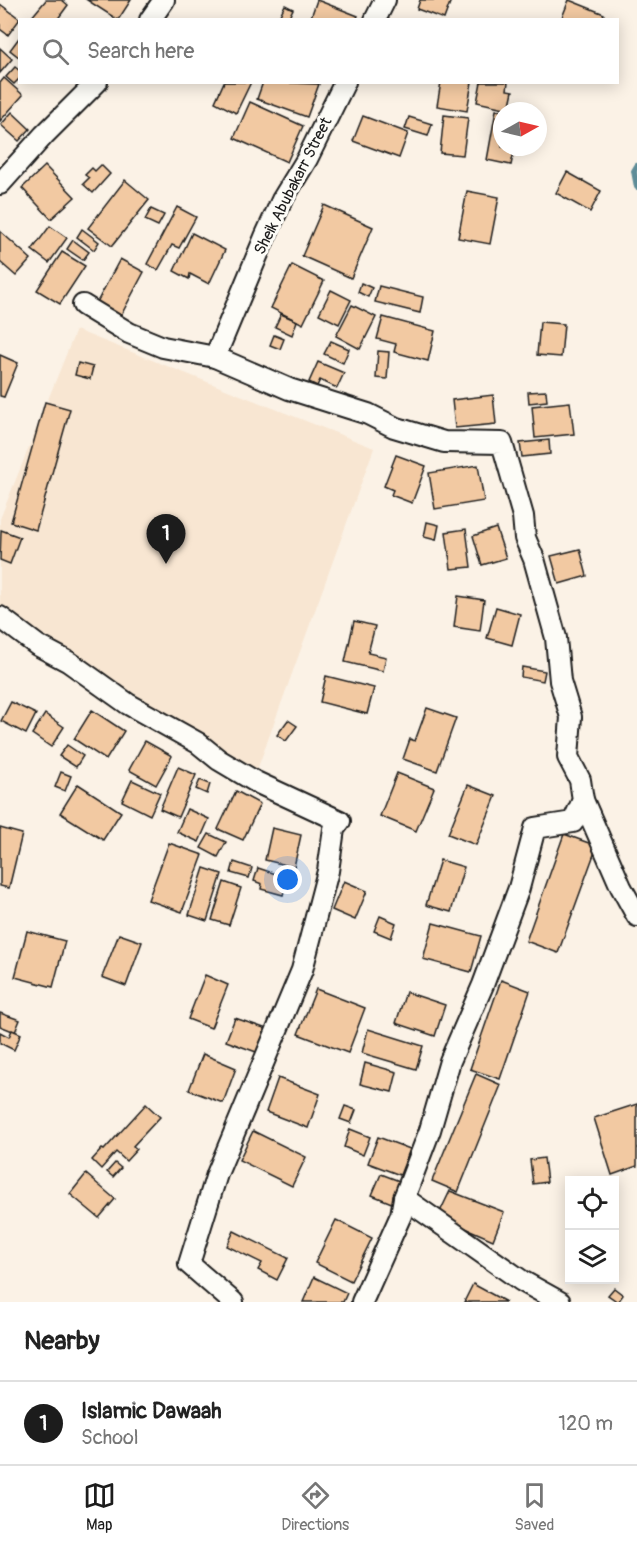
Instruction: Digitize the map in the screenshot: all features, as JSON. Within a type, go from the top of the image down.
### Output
[{"type":"street","points":[[151,18],[164,0]]},
{"type":"street","points":[[376,18],[385,0]]},
{"type":"street","points":[[0,184],[44,135],[95,84]]},
{"type":"street","name":"Sheik Abubakarr Street","points":[[215,357],[282,200],[307,159],[344,84]]},
{"type":"street","points":[[83,305],[129,333],[163,347],[215,357],[289,389],[368,414],[394,427],[444,442],[502,443],[523,516],[525,538],[534,559],[555,638],[560,681],[572,717],[568,757],[580,780],[583,800],[621,887],[637,916]]},
{"type":"street","points":[[0,617],[128,704],[198,743],[219,760],[256,782],[340,821],[334,830],[328,871],[302,970],[217,1174],[189,1264],[233,1302]]},
{"type":"street","points":[[362,1302],[401,1215],[404,1198],[430,1130],[450,1061],[483,985],[519,888],[535,828],[573,822],[583,800]]},
{"type":"street","points":[[404,1198],[522,1281],[560,1302]]},
{"type":"shaded area","points":[[76,330],[374,448],[257,770],[0,610],[0,519]]},
{"type":"building","points":[[46,0],[62,0],[68,5],[58,18],[31,18]]},
{"type":"building","points":[[87,0],[131,0],[119,18],[115,18]]},
{"type":"building","points":[[317,0],[358,16],[357,18],[311,18]]},
{"type":"building","points":[[420,0],[451,0],[444,18],[417,9]]},
{"type":"building","points":[[569,0],[604,14],[603,18],[562,18]]},
{"type":"building","points":[[0,4],[19,18],[8,35],[0,29]]},
{"type":"building","points":[[285,5],[293,9],[288,18],[280,15]]},
{"type":"building","points":[[18,39],[18,56],[10,50]]},
{"type":"building","points":[[0,48],[12,59],[0,73]]},
{"type":"building","points":[[15,67],[18,69],[18,80],[14,84],[6,77]]},
{"type":"building","points":[[4,78],[23,95],[0,121],[0,83]]},
{"type":"building","points":[[223,84],[250,84],[236,113],[215,102]]},
{"type":"building","points":[[262,84],[319,84],[307,117],[257,99]]},
{"type":"building","points":[[441,84],[472,84],[467,111],[437,106]]},
{"type":"building","points":[[481,84],[508,84],[507,90],[513,91],[511,102],[493,102],[493,106],[477,102]]},
{"type":"building","points":[[250,102],[303,126],[287,162],[234,138]]},
{"type":"building","points":[[12,112],[30,129],[19,141],[1,125]]},
{"type":"building","points":[[444,115],[468,118],[463,155],[440,153]]},
{"type":"building","points":[[363,116],[408,133],[399,158],[353,141]]},
{"type":"building","points":[[409,117],[432,124],[428,136],[405,129]]},
{"type":"building","points":[[493,127],[493,156],[513,156],[511,165],[487,160]]},
{"type":"building","points":[[101,165],[110,174],[93,193],[83,184],[89,178],[85,175],[92,168],[95,171]]},
{"type":"building","points":[[45,166],[75,197],[51,219],[22,188]]},
{"type":"building","points":[[567,172],[601,191],[590,212],[556,193]]},
{"type":"building","points":[[125,180],[149,200],[112,246],[88,228]]},
{"type":"building","points":[[467,191],[499,197],[490,244],[458,238]]},
{"type":"building","points":[[324,205],[373,227],[351,278],[302,256]]},
{"type":"building","points":[[177,207],[196,217],[179,248],[172,245],[158,270],[147,264]]},
{"type":"building","points":[[151,209],[164,215],[158,226],[145,220]]},
{"type":"building","points":[[50,226],[67,238],[49,263],[32,250]]},
{"type":"building","points":[[82,229],[99,242],[94,250],[77,237]]},
{"type":"building","points":[[0,231],[31,259],[16,276],[0,262]]},
{"type":"building","points":[[192,233],[225,250],[209,284],[190,274],[189,279],[174,271]]},
{"type":"building","points":[[73,240],[89,252],[83,260],[67,249]]},
{"type":"building","points":[[62,252],[85,266],[60,304],[37,290]]},
{"type":"building","points":[[120,259],[144,272],[119,319],[95,306]]},
{"type":"building","points":[[292,265],[324,281],[303,324],[271,308]]},
{"type":"building","points":[[361,283],[372,288],[368,297],[358,292]]},
{"type":"building","points":[[379,286],[423,297],[420,313],[375,302]]},
{"type":"building","points":[[331,290],[351,300],[339,324],[319,314]]},
{"type":"building","points":[[352,305],[376,317],[360,349],[336,336]]},
{"type":"building","points":[[281,314],[297,321],[292,335],[275,327]]},
{"type":"building","points":[[383,317],[435,331],[428,361],[394,352],[396,344],[377,339]]},
{"type":"building","points":[[540,322],[564,324],[561,357],[537,355]]},
{"type":"building","points":[[274,335],[284,339],[280,349],[270,345]]},
{"type":"building","points":[[331,341],[349,349],[343,363],[324,354]]},
{"type":"building","points":[[378,351],[389,352],[387,379],[376,378]]},
{"type":"building","points":[[0,355],[18,363],[4,397],[0,396]]},
{"type":"building","points":[[318,362],[344,373],[337,388],[320,380],[317,386],[309,382]]},
{"type":"building","points":[[78,363],[93,367],[90,379],[75,375]]},
{"type":"building","points":[[546,391],[547,401],[529,403],[528,392]]},
{"type":"building","points":[[493,395],[496,424],[455,428],[452,400]]},
{"type":"building","points":[[45,402],[70,409],[36,530],[11,522]]},
{"type":"building","points":[[570,402],[574,434],[535,438],[532,406]]},
{"type":"building","points":[[549,440],[550,454],[522,457],[520,443]]},
{"type":"building","points":[[396,455],[426,466],[412,503],[391,495],[393,490],[384,486]]},
{"type":"building","points":[[478,465],[484,501],[435,509],[429,473]]},
{"type":"building","points":[[427,522],[439,525],[436,540],[424,537]]},
{"type":"building","points":[[496,528],[506,558],[482,565],[473,536]]},
{"type":"building","points":[[466,529],[471,567],[451,569],[446,532]]},
{"type":"building","points":[[1,530],[20,537],[10,564],[0,560]]},
{"type":"building","points":[[580,549],[587,576],[559,584],[551,556]]},
{"type":"building","points":[[458,596],[484,600],[480,631],[454,627]]},
{"type":"building","points":[[496,607],[520,614],[512,645],[487,638]]},
{"type":"building","points":[[354,621],[375,626],[368,653],[386,657],[383,671],[345,662]]},
{"type":"building","points":[[522,667],[545,671],[543,681],[521,677]]},
{"type":"building","points":[[326,676],[374,688],[367,714],[320,702]]},
{"type":"building","points":[[11,702],[36,714],[26,734],[1,721]]},
{"type":"building","points":[[427,708],[456,718],[437,771],[403,759],[410,739],[415,741]]},
{"type":"building","points":[[92,710],[124,731],[106,760],[74,739]]},
{"type":"building","points":[[45,714],[64,727],[51,747],[32,734]]},
{"type":"building","points":[[288,720],[297,726],[286,741],[277,735]]},
{"type":"building","points":[[145,741],[172,756],[156,785],[129,770]]},
{"type":"building","points":[[67,745],[83,756],[76,767],[59,756]]},
{"type":"building","points":[[178,767],[196,775],[178,817],[160,809]]},
{"type":"building","points":[[61,772],[71,776],[65,791],[55,787]]},
{"type":"building","points":[[397,773],[434,788],[416,831],[380,816]]},
{"type":"building","points":[[132,780],[160,793],[150,815],[122,801]]},
{"type":"building","points":[[200,780],[210,784],[207,794],[196,789]]},
{"type":"building","points":[[78,784],[121,812],[103,840],[60,813]]},
{"type":"building","points":[[468,785],[496,796],[476,845],[448,834]]},
{"type":"building","points":[[236,791],[260,804],[243,840],[218,829]]},
{"type":"building","points":[[187,809],[209,819],[199,842],[177,832]]},
{"type":"building","points":[[0,828],[22,834],[9,888],[0,886]]},
{"type":"building","points":[[272,828],[301,835],[294,867],[265,860]]},
{"type":"building","points":[[209,834],[226,842],[218,857],[201,848]]},
{"type":"building","points":[[564,834],[597,846],[558,953],[526,941]]},
{"type":"building","points":[[169,843],[203,855],[182,912],[148,900]]},
{"type":"building","points":[[440,860],[464,867],[451,912],[426,905]]},
{"type":"building","points":[[234,862],[252,868],[249,878],[231,873]]},
{"type":"building","points":[[204,868],[222,874],[207,921],[189,915]]},
{"type":"building","points":[[258,868],[288,878],[283,895],[261,889],[262,884],[254,881]]},
{"type":"building","points":[[344,881],[367,891],[355,920],[332,910]]},
{"type":"building","points":[[224,882],[241,888],[229,925],[212,920]]},
{"type":"building","points":[[380,916],[396,923],[391,938],[374,931]]},
{"type":"building","points":[[433,923],[481,936],[471,972],[423,959]]},
{"type":"building","points":[[27,931],[65,941],[53,987],[15,977]]},
{"type":"building","points":[[119,934],[142,942],[126,986],[102,977]]},
{"type":"building","points":[[205,975],[228,985],[211,1028],[188,1019]]},
{"type":"building","points":[[501,980],[530,991],[500,1079],[470,1069]]},
{"type":"building","points":[[316,989],[365,1008],[348,1053],[298,1034]]},
{"type":"building","points":[[406,992],[445,1005],[435,1036],[396,1023]]},
{"type":"building","points":[[0,1013],[20,1020],[15,1032],[0,1026]]},
{"type":"building","points":[[235,1018],[267,1029],[259,1053],[226,1041]]},
{"type":"building","points":[[368,1029],[423,1046],[416,1069],[362,1053]]},
{"type":"building","points":[[12,1030],[21,1034],[14,1050],[0,1043],[0,1032],[9,1037]]},
{"type":"building","points":[[203,1054],[236,1068],[223,1103],[189,1090]]},
{"type":"building","points":[[365,1063],[397,1072],[392,1092],[360,1084]]},
{"type":"building","points":[[476,1074],[501,1085],[458,1192],[432,1181]]},
{"type":"building","points":[[278,1078],[320,1094],[308,1128],[266,1112]]},
{"type":"building","points":[[146,1104],[160,1117],[133,1146],[137,1149],[126,1161],[116,1152],[101,1169],[92,1160]]},
{"type":"building","points":[[637,1104],[637,1166],[612,1175],[594,1118]]},
{"type":"building","points":[[345,1106],[356,1110],[351,1123],[340,1119]]},
{"type":"building","points":[[350,1129],[370,1137],[363,1155],[344,1147]]},
{"type":"building","points":[[253,1131],[306,1157],[292,1186],[239,1160]]},
{"type":"building","points":[[378,1137],[410,1149],[400,1175],[368,1163]]},
{"type":"building","points":[[544,1158],[547,1182],[533,1184],[530,1160]]},
{"type":"building","points":[[115,1163],[121,1168],[113,1177],[107,1172]]},
{"type":"building","points":[[86,1174],[115,1199],[99,1218],[70,1194]]},
{"type":"building","points":[[381,1174],[402,1182],[394,1204],[372,1195]]},
{"type":"building","points":[[450,1191],[504,1212],[493,1240],[438,1216]]},
{"type":"building","points":[[336,1220],[372,1238],[351,1281],[315,1263]]},
{"type":"building","points":[[234,1231],[288,1258],[277,1280],[258,1270],[262,1263],[227,1246]]},
{"type":"building","points":[[314,1277],[347,1293],[343,1302],[303,1302]]},
{"type":"building","points":[[473,1284],[506,1302],[464,1302]]},
{"type":"building","points":[[614,1288],[623,1295],[618,1302],[608,1295]]},
{"type":"waterway","points":[[637,166],[634,171],[637,187]]},
{"type":"place","name":"Islamic Dawaah","points":[[166,564]]}]
